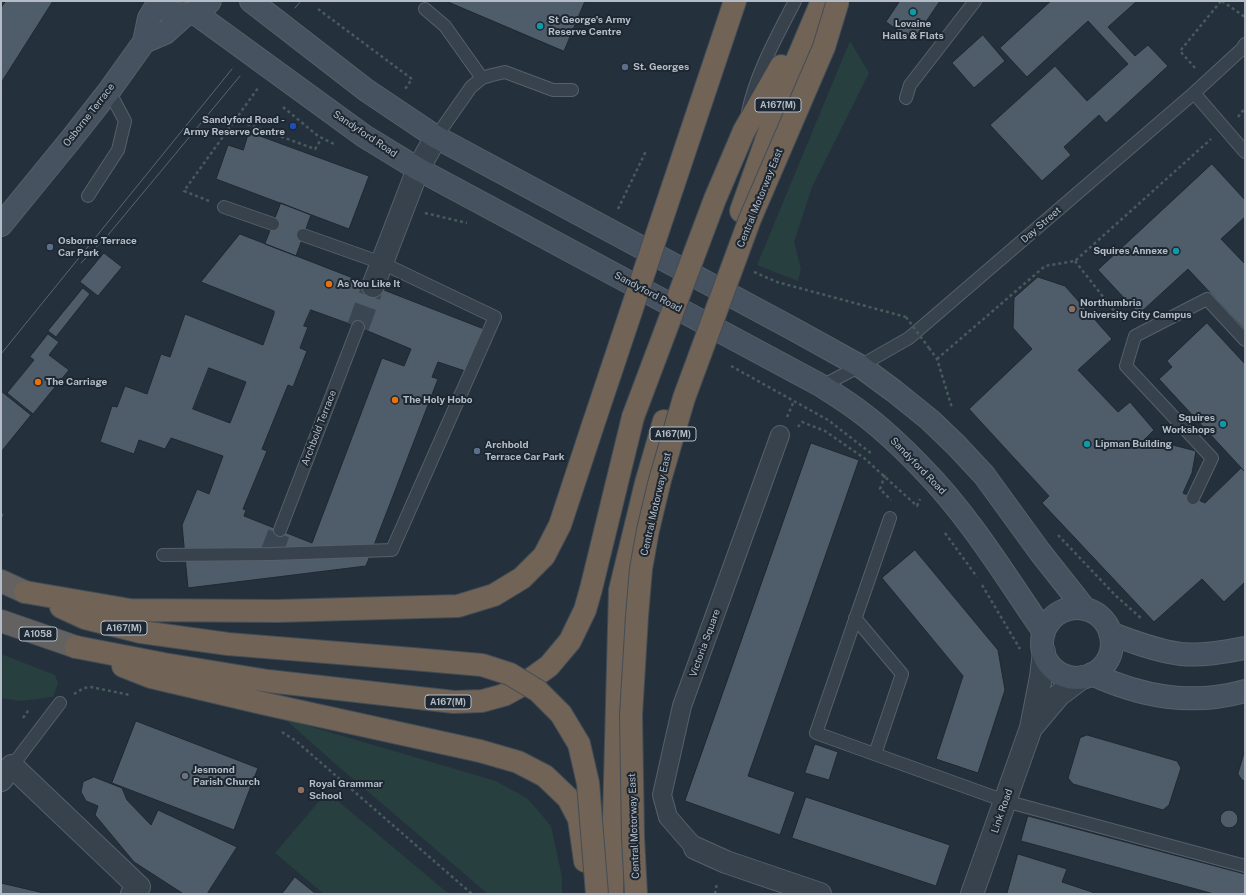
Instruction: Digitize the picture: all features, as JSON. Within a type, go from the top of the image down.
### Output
[{"type":"highway","name":"A167(M)","points":[[25,592],[130,610],[277,611],[458,606],[494,595],[522,578],[544,556],[560,525],[735,1]]},
{"type":"highway","name":"A167(M)","points":[[76,647],[164,664],[268,681],[454,702],[482,701],[504,695],[524,684],[549,666],[570,641],[585,610],[633,417],[715,199],[744,131],[818,1]]},
{"type":"highway","name":"Central Motorway East","points":[[612,894],[620,590],[646,483],[664,421],[741,211],[782,92],[822,1]]},
{"type":"highway","name":"Central Motorway East","points":[[636,894],[633,838],[631,715],[637,608],[641,568],[648,530],[660,480],[684,398],[750,219],[824,47],[838,1]]},
{"type":"highway","points":[[1,581],[25,592]]},
{"type":"highway","name":"A167(M)","points":[[25,592],[85,618],[141,632],[228,644],[482,666],[510,674],[538,691],[561,714],[578,744],[588,783],[597,894]]},
{"type":"highway","name":"A1058","points":[[1,621],[76,647]]},
{"type":"highway","points":[[76,647],[151,678],[480,751],[518,762],[545,776],[568,798],[579,819],[586,865],[588,894]]},
{"type":"main road","points":[[251,1],[366,90],[436,137],[781,322],[860,366],[894,390],[956,444],[984,474],[1040,552],[1085,609]]},
{"type":"main road","points":[[144,42],[149,18],[159,2]]},
{"type":"main road","name":"Sandyford Road","points":[[159,2],[166,9],[176,14],[197,10],[364,136],[418,168],[822,386],[860,412],[893,439],[924,469],[949,499],[980,538],[1044,642]]},
{"type":"main road","name":"Osborne Terrace","points":[[1,225],[109,91],[144,42],[165,32],[197,10]]},
{"type":"main road","points":[[1087,676],[1101,669],[1111,652],[1112,643],[1107,625],[1101,618],[1093,612],[1085,609],[1074,608],[1060,613],[1048,623],[1044,642],[1048,662],[1054,669],[1063,675],[1073,677],[1087,676],[1141,692],[1172,698],[1200,699],[1229,696],[1245,691]]},
{"type":"main road","points":[[1110,633],[1136,643],[1181,654],[1223,653],[1245,648]]},
{"type":"street","points":[[373,286],[418,168],[436,137]]},
{"type":"street","name":"Victoria Square","points":[[694,848],[668,816],[662,795],[682,706],[780,435]]},
{"type":"street","name":"Link Road","points":[[972,894],[1031,728],[1041,677],[1044,642]]},
{"type":"street","name":"Link Road","points":[[1031,728],[1059,695],[1087,676]]},
{"type":"street","points":[[7,773],[139,892]]},
{"type":"street","points":[[694,848],[726,862],[820,894]]},
{"type":"lane","points":[[744,131],[752,94],[772,45],[795,1]]},
{"type":"lane","points":[[906,98],[910,85],[975,1]]},
{"type":"lane","points":[[425,9],[445,26],[482,78]]},
{"type":"lane","name":"Day Street","points":[[822,386],[909,338],[1194,93],[1242,49],[1245,44]]},
{"type":"lane","points":[[436,137],[471,87],[482,78],[505,72],[553,90],[572,90]]},
{"type":"lane","points":[[88,196],[118,150],[125,121],[109,91]]},
{"type":"lane","points":[[1194,93],[1245,152]]},
{"type":"lane","points":[[224,207],[273,224]]},
{"type":"lane","points":[[164,555],[271,554],[392,550],[495,317],[382,263],[303,235]]},
{"type":"lane","points":[[1193,498],[1212,458],[1126,366],[1135,336],[1207,299],[1245,340]]},
{"type":"lane","name":"Archbold Terrace","points":[[280,530],[358,327]]},
{"type":"lane","points":[[890,518],[816,733],[1005,801],[1245,866]]},
{"type":"lane","points":[[855,618],[902,674],[875,754]]},
{"type":"lane","points":[[7,773],[60,703]]},
{"type":"path","points":[[1222,1],[1245,18]]},
{"type":"path","points":[[318,9],[412,79],[404,90]]},
{"type":"path","points":[[224,207],[184,191],[258,88]]},
{"type":"path","points":[[937,360],[1045,266],[1075,261],[1238,116],[1245,108]]},
{"type":"path","points":[[236,120],[315,149],[322,138]]},
{"type":"path","points":[[616,213],[646,151]]},
{"type":"path","points":[[1075,261],[1135,336]]},
{"type":"path","points":[[758,274],[778,282],[906,317],[937,360],[954,415]]},
{"type":"path","points":[[780,435],[789,436],[802,422],[825,431],[864,458],[885,475],[917,506],[920,499]]},
{"type":"path","points":[[885,475],[880,489],[894,503],[890,518]]},
{"type":"path","points":[[1058,534],[1116,596],[1144,621]]},
{"type":"path","points":[[28,711],[60,703],[84,688],[91,687],[130,695]]},
{"type":"path","points":[[276,729],[296,741],[472,894]]},
{"type":"green space","points":[[850,41],[869,73],[812,187],[794,242],[801,269],[798,281],[757,265]]},
{"type":"green space","points":[[1,654],[55,675],[58,683],[53,697],[21,701],[1,698]]},
{"type":"green space","points":[[285,719],[496,781],[528,799],[551,826],[562,877],[562,894],[488,894]]},
{"type":"green space","points":[[327,792],[449,894],[324,894],[275,853]]},
{"type":"building","points":[[6,1],[53,1],[1,83],[1,8]]},
{"type":"building","name":"St George's Army Reserve Centre","points":[[446,1],[585,1],[564,51]]},
{"type":"building","name":"Lovaine Halls & Flats","points":[[900,1],[940,1],[913,41],[886,22]]},
{"type":"building","points":[[1051,1],[1137,1],[1108,27],[1135,56],[1148,45],[1168,66],[1106,123],[1099,115],[1064,147],[1071,155],[1042,181],[990,125],[1055,66],[1087,101],[1128,64],[1088,21],[1027,77],[1000,48]]},
{"type":"building","points":[[983,35],[1005,61],[974,88],[952,63]]},
{"type":"building","points":[[249,132],[369,176],[349,229],[216,179],[228,145],[243,150]]},
{"type":"building","name":"Squires Annexe","points":[[1212,164],[1245,200],[1245,217],[1221,239],[1245,264],[1245,330],[1188,269],[1139,314],[1098,270]]},
{"type":"building","points":[[281,203],[311,215],[296,256],[265,244]]},
{"type":"building","points":[[240,234],[484,329],[465,371],[438,362],[432,377],[438,379],[366,566],[188,588],[182,525],[197,489],[209,494],[223,456],[171,438],[165,449],[139,440],[134,454],[100,442],[112,406],[117,407],[125,386],[147,394],[161,354],[170,357],[185,314],[263,345],[274,311],[201,282]],"holes":[[[311,310],[358,327],[411,349],[404,366],[382,358],[312,543],[244,516],[246,510],[243,509],[267,451],[262,449],[288,385],[293,387],[307,351],[300,348],[308,327],[304,326]],[[209,368],[246,382],[230,423],[193,409]]]},
{"type":"building","points":[[104,253],[122,267],[98,296],[80,282]]},
{"type":"building","name":"Lipman Building","points":[[1038,277],[1065,286],[1112,339],[1078,370],[1118,412],[1130,402],[1154,430],[1146,438],[1196,451],[1192,473],[1183,493],[1205,503],[1241,468],[1245,472],[1245,582],[1224,602],[1202,579],[1154,622],[1042,503],[1049,496],[969,409],[1032,349],[1013,328],[1014,298]]},
{"type":"building","points":[[83,288],[90,294],[56,337],[48,331]]},
{"type":"building","name":"Squires Workshops","points":[[1207,323],[1245,364],[1245,472],[1159,379],[1172,367],[1167,361]]},
{"type":"building","name":"The Carriage","points":[[48,334],[59,342],[49,355],[69,370],[33,414],[7,393],[34,360],[30,357]]},
{"type":"building","points":[[1,391],[31,415],[1,452]]},
{"type":"building","points":[[811,443],[859,460],[748,776],[795,792],[780,835],[685,801]]},
{"type":"building","points":[[915,550],[998,650],[1005,690],[978,773],[936,759],[963,676],[882,578]]},
{"type":"building","name":"Jesmond Parish Church","points":[[136,721],[258,768],[234,830],[112,783]]},
{"type":"building","points":[[1087,735],[1177,761],[1181,768],[1169,805],[1163,810],[1073,784],[1068,778],[1080,738]]},
{"type":"building","points":[[815,744],[838,752],[829,780],[805,773]]},
{"type":"building","points":[[1245,750],[1245,781],[1242,780],[1238,774]]},
{"type":"building","points":[[94,777],[122,788],[127,800],[151,825],[158,810],[237,847],[207,894],[182,894],[134,862],[95,815],[98,806],[86,801],[81,792],[83,782]]},
{"type":"building","points":[[806,797],[950,845],[936,886],[792,838]]},
{"type":"building","points":[[1229,810],[1235,813],[1238,819],[1235,825],[1229,828],[1223,825],[1220,819],[1223,813]]},
{"type":"building","points":[[1028,816],[1245,874],[1245,894],[1214,894],[1021,841]]},
{"type":"building","points":[[1018,854],[1067,869],[1062,882],[1098,894],[1007,894]]},
{"type":"building","points":[[295,877],[316,894],[282,894]]},
{"type":"building","points":[[1,883],[48,894],[1,894]]},
{"type":"tunnel","points":[[358,327],[373,286]]},
{"type":"tunnel","points":[[271,554],[280,530]]},
{"type":"tram line","points":[[295,8],[301,1]]},
{"type":"tram line","points":[[1,354],[232,69]]},
{"type":"tram line","points":[[81,263],[108,235],[240,76]]},
{"type":"place","name":"Lovaine Halls & Flats","points":[[913,12]]},
{"type":"place","name":"St George's Army Reserve Centre","points":[[540,26]]},
{"type":"place","name":"St. Georges","points":[[625,67]]},
{"type":"place","name":"Sandyford Road - Army Reserve Centre","points":[[293,126]]},
{"type":"place","name":"Osborne Terrace Car Park","points":[[50,247]]},
{"type":"place","name":"Squires Annexe","points":[[1176,251]]},
{"type":"place","name":"As You Like It","points":[[329,284]]},
{"type":"place","name":"Northumbria University City Campus","points":[[1072,309]]},
{"type":"place","name":"The Carriage","points":[[38,382]]},
{"type":"place","name":"The Holy Hobo","points":[[395,400]]},
{"type":"place","name":"Squires Workshops","points":[[1223,424]]},
{"type":"place","name":"Lipman Building","points":[[1087,444]]},
{"type":"place","name":"Archbold Terrace Car Park","points":[[477,451]]},
{"type":"place","name":"Jesmond Parish Church","points":[[185,776]]},
{"type":"place","name":"Royal Grammar School","points":[[301,790]]}]
